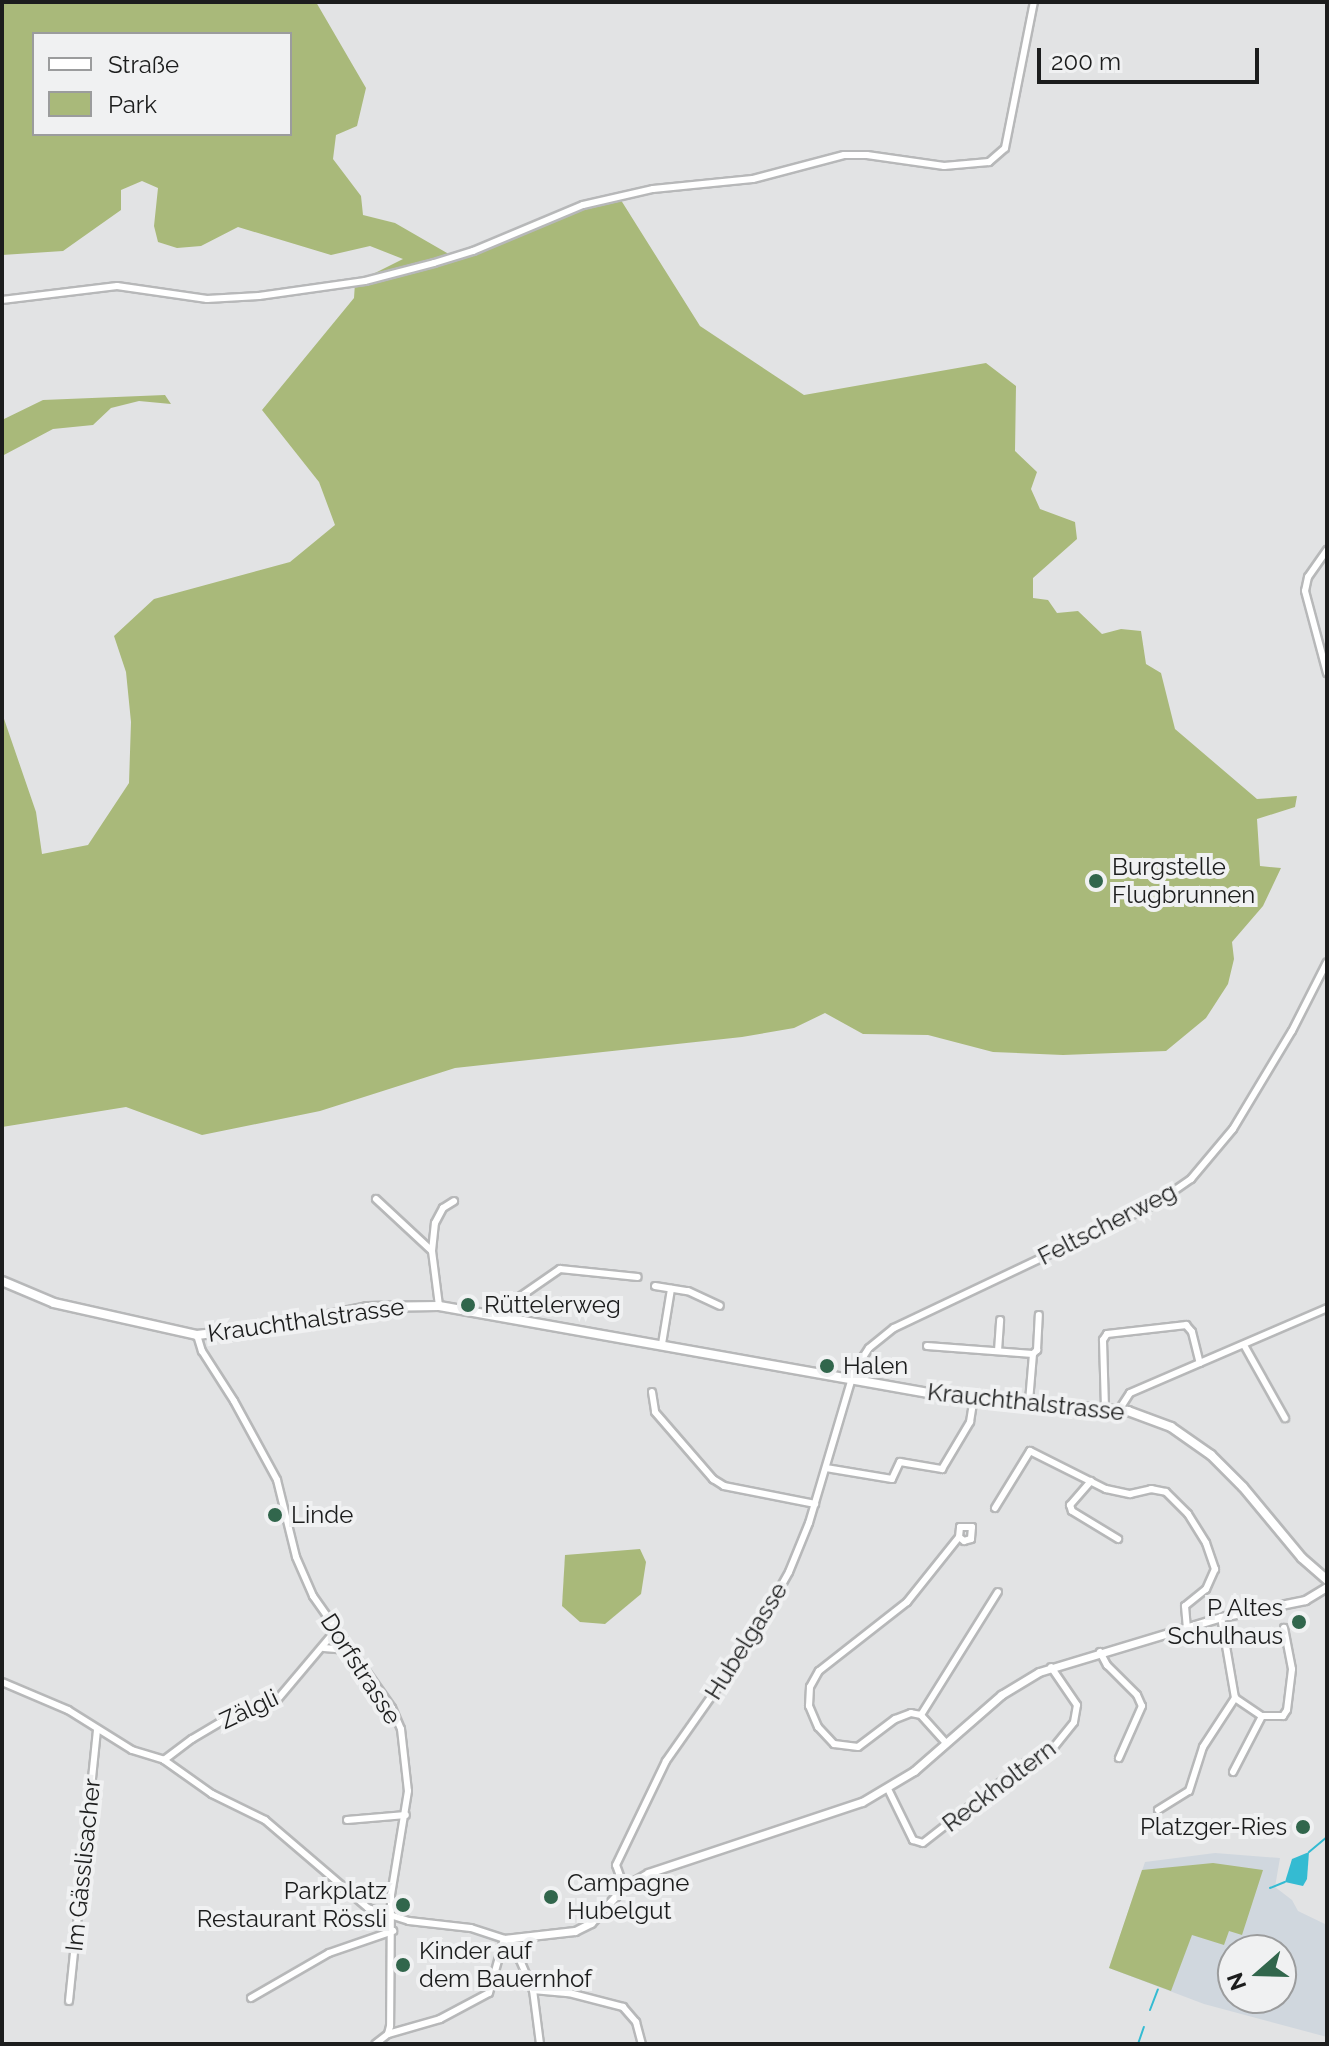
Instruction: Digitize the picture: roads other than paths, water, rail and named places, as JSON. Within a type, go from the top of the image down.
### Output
[{"type":"main road","name":"Krauchthalstrasse","points":[[2,1281],[54,1303],[197,1335],[274,1326],[367,1307],[439,1306],[974,1398],[1119,1410],[1171,1427],[1211,1455],[1306,1562],[1327,1580]]},
{"type":"street","points":[[2,300],[117,286],[207,299],[259,296],[365,281],[434,263],[473,251],[583,205],[653,189],[753,179],[844,155],[867,155],[944,166],[989,162],[1005,148],[1034,2]]},
{"type":"street","points":[[1327,550],[1308,577],[1305,591],[1327,673]]},
{"type":"street","points":[[1320,649],[1327,641]]},
{"type":"street","name":"Feltscherweg","points":[[852,1379],[869,1348],[894,1328],[1155,1204],[1191,1179],[1233,1129],[1292,1031],[1327,962]]},
{"type":"street","points":[[376,1199],[432,1251]]},
{"type":"street","points":[[439,1306],[432,1251],[437,1218],[454,1201]]},
{"type":"street","points":[[495,1314],[560,1269],[638,1277]]},
{"type":"street","points":[[655,1286],[688,1291],[720,1306]]},
{"type":"street","points":[[662,1344],[671,1289]]},
{"type":"street","points":[[1119,1410],[1130,1393],[1327,1308]]},
{"type":"street","points":[[1029,1402],[1039,1315]]},
{"type":"street","points":[[998,1351],[1000,1320]]},
{"type":"street","points":[[1105,1408],[1103,1340],[1107,1334],[1186,1325],[1192,1332],[1200,1363]]},
{"type":"street","name":"Dorfstrasse","points":[[197,1335],[202,1351],[229,1391],[277,1480],[302,1574],[349,1650],[392,1708],[401,1729],[408,1774],[406,1815],[391,1895],[393,1931],[388,2034]]},
{"type":"street","points":[[1244,1345],[1285,1418]]},
{"type":"street","points":[[927,1346],[1033,1354]]},
{"type":"street","name":"Hubelgasse","points":[[624,1887],[616,1865],[657,1780],[678,1742],[763,1621],[789,1572],[815,1504],[852,1379]]},
{"type":"street","points":[[652,1392],[655,1412],[713,1479],[724,1486],[815,1504]]},
{"type":"street","points":[[826,1468],[892,1479],[900,1462],[942,1469],[970,1422],[974,1398]]},
{"type":"street","points":[[995,1508],[1030,1451],[1106,1489],[1130,1494],[1151,1489],[1166,1492],[1188,1514],[1206,1543],[1215,1569],[1206,1589],[1185,1606],[1187,1627]]},
{"type":"street","points":[[1091,1481],[1070,1505],[1072,1511],[1118,1539]]},
{"type":"street","points":[[946,1743],[921,1715],[911,1713],[895,1719],[858,1747],[846,1748],[834,1744],[818,1727],[809,1706],[810,1687],[819,1671],[907,1602],[959,1537]]},
{"type":"street","points":[[2,1682],[68,1710],[132,1750],[164,1760],[212,1794],[265,1820],[357,1900],[392,1916],[471,1928],[504,1939],[581,1928],[595,1920],[624,1887],[656,1870],[842,1810],[888,1789],[1009,1689],[1051,1667],[1221,1617],[1305,1600],[1327,1587]]},
{"type":"street","points":[[921,1715],[998,1592]]},
{"type":"street","points":[[1158,1810],[1189,1791],[1203,1747],[1235,1698],[1221,1617]]},
{"type":"street","points":[[1235,1698],[1262,1716],[1283,1716],[1287,1710],[1292,1669],[1284,1628]]},
{"type":"street","name":"Zälgli","points":[[164,1760],[192,1739],[246,1707],[277,1700],[324,1648],[336,1630]]},
{"type":"street","points":[[324,1648],[349,1650]]},
{"type":"street","points":[[1100,1652],[1107,1665],[1137,1695],[1142,1706],[1119,1758]]},
{"type":"street","name":"Reckholtern","points":[[888,1789],[913,1840],[923,1843],[1025,1763],[1050,1752],[1074,1722],[1077,1705],[1051,1667]]},
{"type":"street","points":[[1233,1772],[1262,1716]]},
{"type":"street","name":"Im Gässlisacher","points":[[69,2001],[97,1729]]},
{"type":"street","points":[[347,1820],[406,1815]]},
{"type":"street","points":[[251,1998],[329,1953],[393,1931]]},
{"type":"street","points":[[504,1939],[520,1960],[533,1990],[540,2044]]},
{"type":"street","points":[[375,2044],[388,2034],[440,2019],[489,1993],[504,1939]]},
{"type":"street","points":[[533,1990],[569,1993],[623,2007],[636,2022],[642,2044]]},
{"type":"water","points":[[1309,1852],[1307,1879],[1303,1886],[1285,1882],[1292,1859]]},
{"type":"waterway","points":[[1309,1852],[1327,1837]]},
{"type":"waterway","points":[[1270,1888],[1285,1882]]},
{"type":"waterway","points":[[1150,2010],[1158,1989]]},
{"type":"waterway","points":[[1138,2044],[1144,2027]]},
{"type":"place","name":"Burgstelle Flugbrunnen","points":[[1096,881]]},
{"type":"place","name":"Rüttelerweg","points":[[468,1305]]},
{"type":"place","name":"Halen","points":[[827,1366]]},
{"type":"place","name":"Linde","points":[[275,1515]]},
{"type":"place","name":"P Altes Schulhaus","points":[[1299,1622]]},
{"type":"place","name":"Platzger-Ries","points":[[1303,1827]]},
{"type":"place","name":"Campagne Hubelgut","points":[[551,1897]]},
{"type":"place","name":"Parkplatz Restaurant Rössli","points":[[403,1905]]},
{"type":"place","name":"Kinder auf dem Bauernhof","points":[[403,1965]]}]
